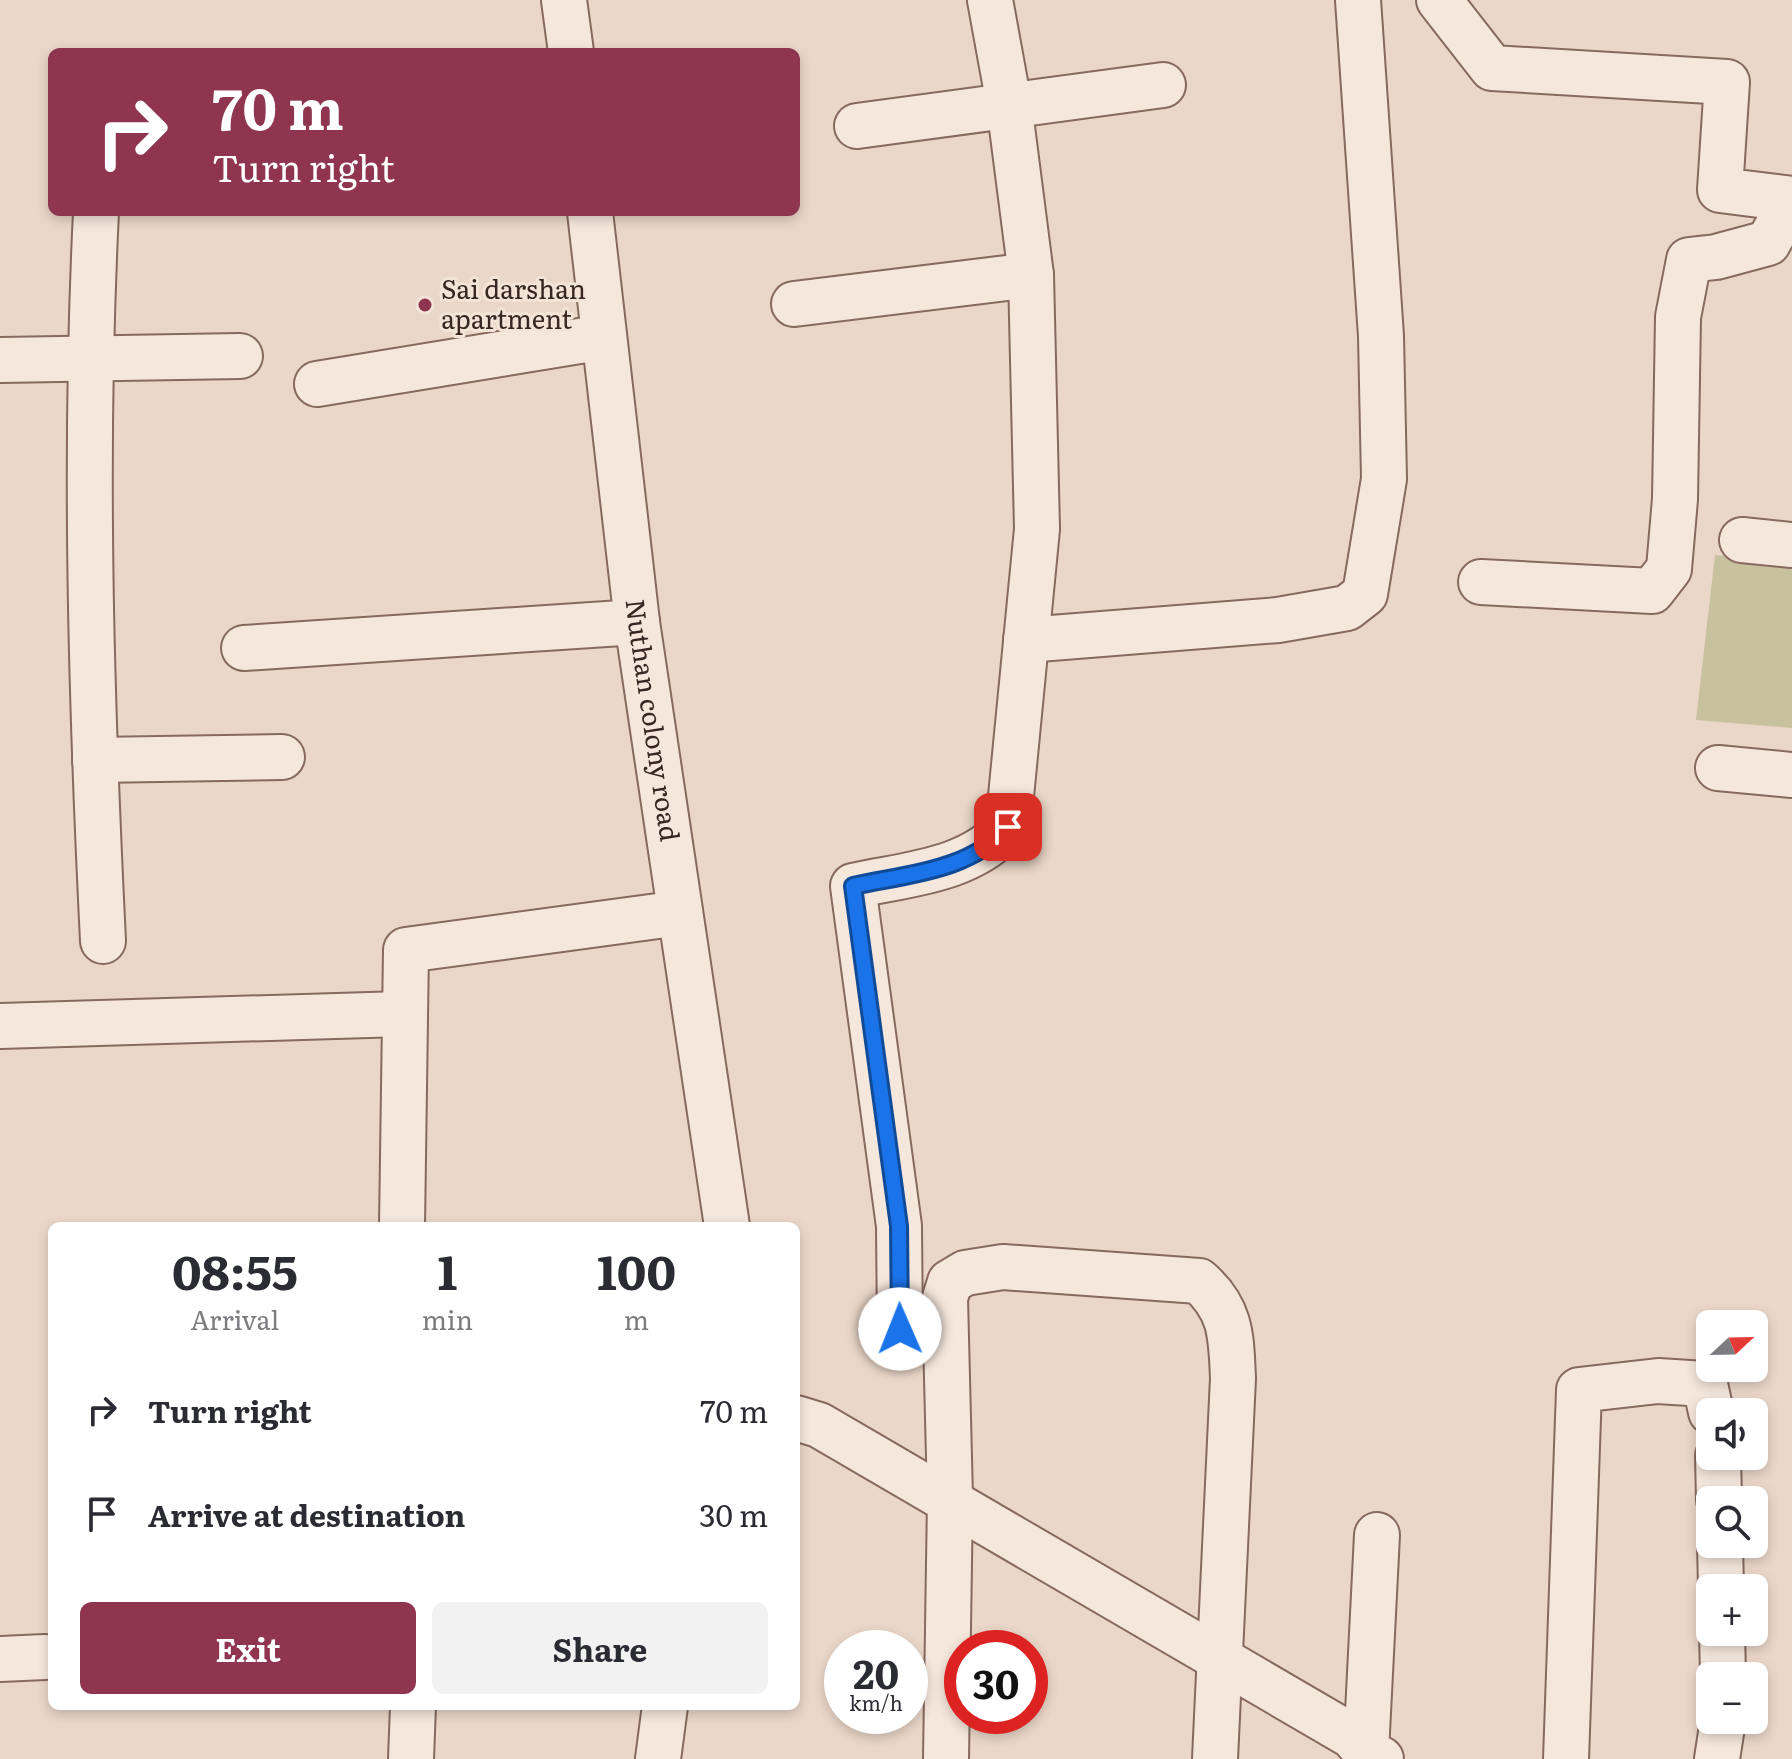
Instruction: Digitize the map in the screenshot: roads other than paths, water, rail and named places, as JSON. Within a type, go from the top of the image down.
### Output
[{"type":"street","points":[[564,0],[570,48]]},
{"type":"street","points":[[900,1329],[899,1226],[853,886],[965,861],[991,848],[1008,827],[1037,529],[1031,275],[1009,104],[990,0]]},
{"type":"street","points":[[1026,640],[1278,620],[1347,608],[1365,594],[1384,479],[1381,336],[1358,0]]},
{"type":"street","points":[[1439,0],[1492,68],[1727,82],[1720,190],[1792,200],[1768,243],[1716,257],[1689,260],[1678,317],[1675,499],[1669,569],[1652,591],[1481,582]]},
{"type":"street","points":[[857,126],[1163,85]]},
{"type":"street","points":[[96,216],[89,358],[95,760],[103,941]]},
{"type":"street","name":"Nuthan colony road","points":[[590,216],[637,622],[726,1222]]},
{"type":"street","points":[[794,304],[1031,275]]},
{"type":"street","points":[[317,384],[604,337]]},
{"type":"street","points":[[0,360],[240,356]]},
{"type":"street","points":[[1742,540],[1792,545]]},
{"type":"street","points":[[244,648],[637,622]]},
{"type":"street","points":[[95,760],[282,757]]},
{"type":"street","points":[[1718,768],[1792,775]]},
{"type":"street","points":[[402,1222],[402,1014],[406,950],[680,913]]},
{"type":"street","points":[[0,1026],[402,1014]]},
{"type":"street","points":[[946,1759],[950,1498],[945,1298],[950,1282],[965,1273],[1003,1267],[1199,1281],[1218,1298],[1231,1330],[1233,1362],[1222,1660],[1215,1759]]},
{"type":"street","points":[[1566,1759],[1579,1390],[1658,1381],[1705,1384],[1708,1398]]},
{"type":"street","points":[[800,1419],[819,1425],[950,1498],[1352,1736],[1371,1757]]},
{"type":"street","points":[[1371,1757],[1377,1535]]},
{"type":"street","points":[[0,1659],[45,1657]]},
{"type":"street","points":[[411,1759],[413,1710]]},
{"type":"street","points":[[658,1759],[664,1710]]},
{"type":"street","points":[[1717,1759],[1721,1734]]},
{"type":"place","name":"Sai darshan apartment","points":[[425,305]]}]
